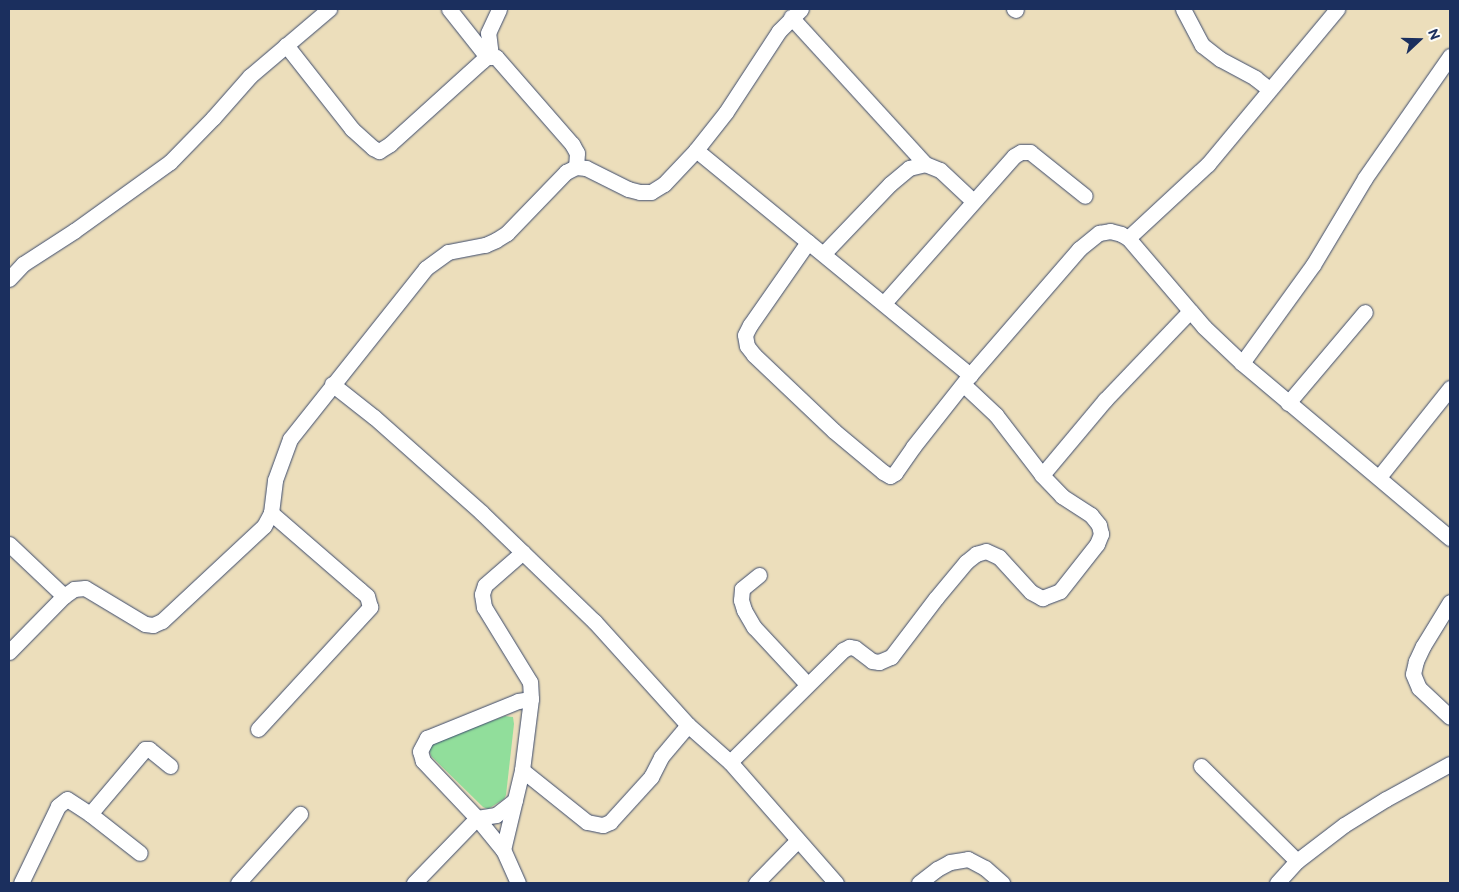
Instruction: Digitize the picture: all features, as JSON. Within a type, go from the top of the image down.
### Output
[{"type":"street","points":[[9,279],[16,264],[157,173],[213,118],[250,76],[328,9]]},
{"type":"street","points":[[449,9],[489,57],[500,61],[572,144],[577,153],[576,167]]},
{"type":"street","points":[[489,57],[488,33],[499,9]]},
{"type":"street","points":[[1183,9],[1202,45],[1220,59],[1255,78],[1269,89]]},
{"type":"street","points":[[1128,238],[1195,178],[1337,9]]},
{"type":"street","points":[[9,652],[64,596],[74,589],[85,588],[145,624],[153,625],[162,621],[264,526],[271,513],[275,480],[290,439],[426,268],[448,252],[485,245],[496,240],[506,233],[566,172],[576,167],[586,168],[628,189],[640,192],[651,192],[664,184],[696,150],[726,112],[780,31],[796,13],[844,77],[895,128],[925,164],[940,170],[973,201]]},
{"type":"street","points":[[286,46],[352,129],[379,151],[390,144],[489,57]]},
{"type":"street","points":[[1242,363],[1313,265],[1365,178],[1450,56]]},
{"type":"street","points":[[696,150],[884,303],[966,379],[996,414],[1042,475],[1062,496],[1091,515],[1099,525],[1101,534],[1097,544],[1060,591],[1042,598],[1031,592],[999,557],[986,551],[976,554],[966,562],[936,598],[891,657],[879,662],[872,661],[856,648],[849,647],[806,684],[730,762]]},
{"type":"street","points":[[884,303],[973,201],[1014,156],[1021,152],[1030,152],[1085,196]]},
{"type":"street","points":[[824,253],[890,184],[909,168],[925,164]]},
{"type":"street","points":[[808,242],[745,335],[747,346],[754,355],[834,431],[890,476],[966,379],[1088,240],[1099,233],[1110,231],[1128,238],[1190,311],[1242,363],[1450,538]]},
{"type":"street","points":[[1042,475],[1105,400],[1190,311]]},
{"type":"street","points":[[1288,403],[1365,312]]},
{"type":"street","points":[[332,384],[388,430],[482,513],[594,621],[688,724],[730,762],[836,883]]},
{"type":"street","points":[[1379,477],[1450,388]]},
{"type":"street","points":[[258,729],[370,607],[367,596],[271,513]]},
{"type":"street","points":[[9,544],[64,596]]},
{"type":"street","points":[[503,850],[522,770],[531,699],[530,682],[484,606],[482,594],[485,585],[523,552]]},
{"type":"street","points":[[759,574],[742,589],[741,600],[744,610],[754,627],[806,684]]},
{"type":"street","points":[[1450,602],[1423,646],[1416,661],[1413,674],[1419,688],[1450,717]]},
{"type":"street","points":[[518,883],[503,850],[477,818],[423,761],[421,746],[432,736],[518,700],[531,699]]},
{"type":"street","points":[[522,770],[587,822],[603,824],[610,822],[651,777],[661,757],[688,724]]},
{"type":"street","points":[[90,814],[145,749],[149,748],[170,766]]},
{"type":"street","points":[[1277,883],[1297,861],[1344,825],[1386,799],[1450,764]]},
{"type":"street","points":[[1201,766],[1297,861]]},
{"type":"street","points":[[20,883],[62,802],[67,799],[90,814],[140,853]]},
{"type":"street","points":[[414,883],[477,818],[496,815],[514,800]]},
{"type":"street","points":[[238,883],[300,814]]},
{"type":"street","points":[[756,883],[798,840]]},
{"type":"street","points":[[919,883],[950,862],[968,859],[986,868],[1002,883]]},
{"type":"green space","points":[[505,716],[513,717],[514,724],[506,795],[504,799],[488,809],[483,807],[431,756],[429,748],[432,743]]}]
